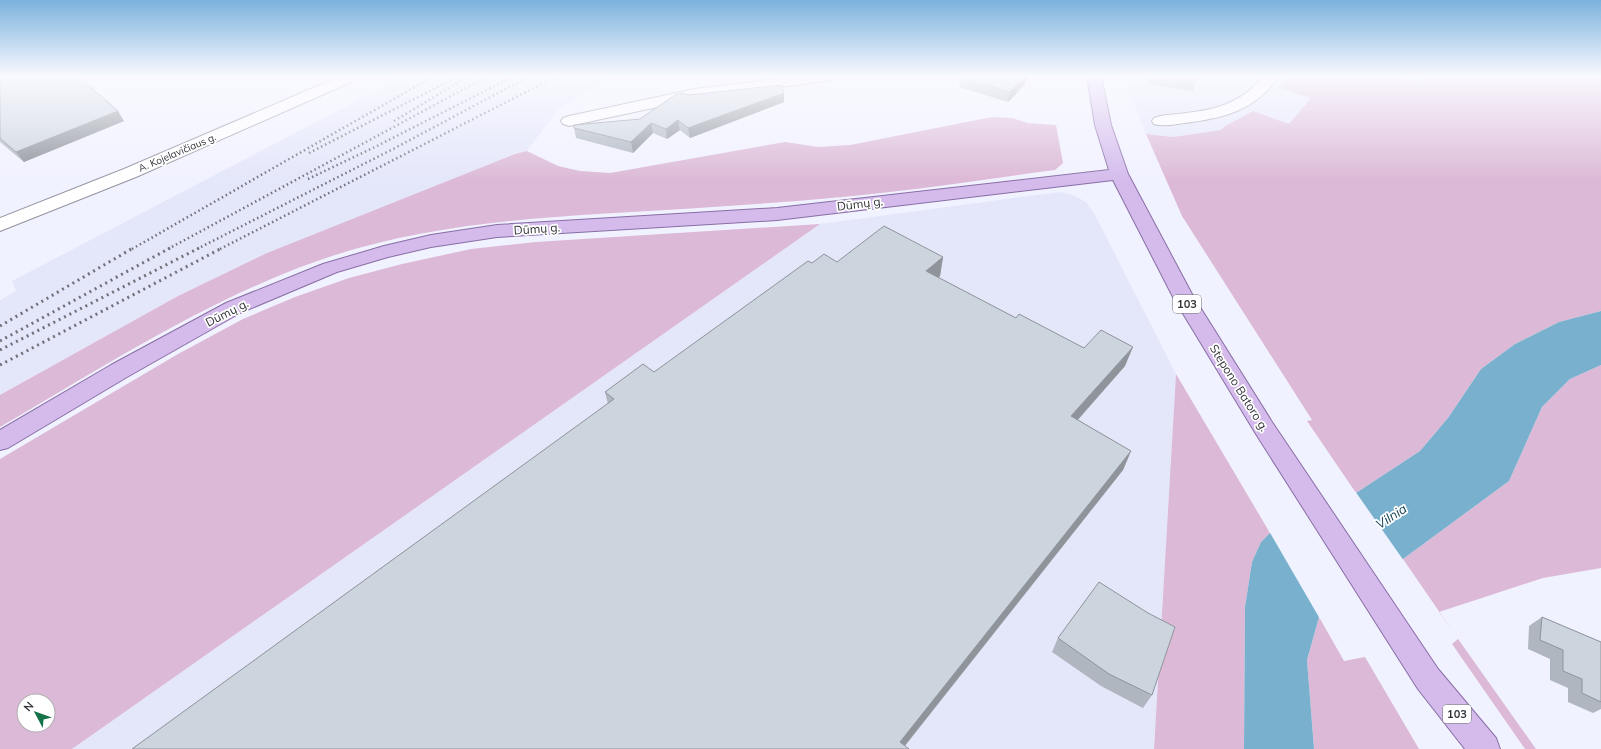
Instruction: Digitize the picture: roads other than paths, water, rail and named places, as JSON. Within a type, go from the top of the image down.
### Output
[{"type":"main road","name":"Stepono Batoro g.","points":[[1100,111],[1103,125],[1119,174],[1183,297],[1264,428],[1428,679],[1466,749]]},
{"type":"main road","name":"Dūmų g.","points":[[0,441],[119,371],[233,308],[330,268],[384,252],[431,241],[497,231],[777,214],[1119,174]]},
{"type":"main road","name":"Stepono Batoro g.","points":[[1428,679],[1485,749]]},
{"type":"street","name":"A. Kojelavičiaus g.","points":[[0,225],[130,173],[273,111]]},
{"type":"street","points":[[569,121],[616,111]]},
{"type":"street","points":[[1160,120],[1207,115],[1221,111]]},
{"type":"water","name":"Vilnia","points":[[1601,311],[1601,365],[1570,379],[1542,407],[1509,481],[1403,559],[1319,617],[1307,660],[1314,749],[1244,749],[1245,607],[1252,562],[1261,542],[1270,533],[1356,493],[1420,451],[1448,418],[1481,369],[1515,344],[1559,322]]},
{"type":"railway","points":[[132,249],[373,111]]},
{"type":"railway","points":[[309,153],[391,111]]},
{"type":"railway","points":[[394,121],[411,111]]},
{"type":"railway","points":[[168,249],[423,111]]},
{"type":"railway","points":[[308,179],[446,111]]},
{"type":"railway","points":[[197,249],[464,111]]},
{"type":"railway","points":[[220,249],[489,111]]},
{"type":"railway","points":[[0,326],[133,248]]},
{"type":"railway","points":[[0,341],[170,248]]},
{"type":"railway","points":[[0,350],[199,248]]},
{"type":"railway","points":[[0,365],[222,248]]}]
